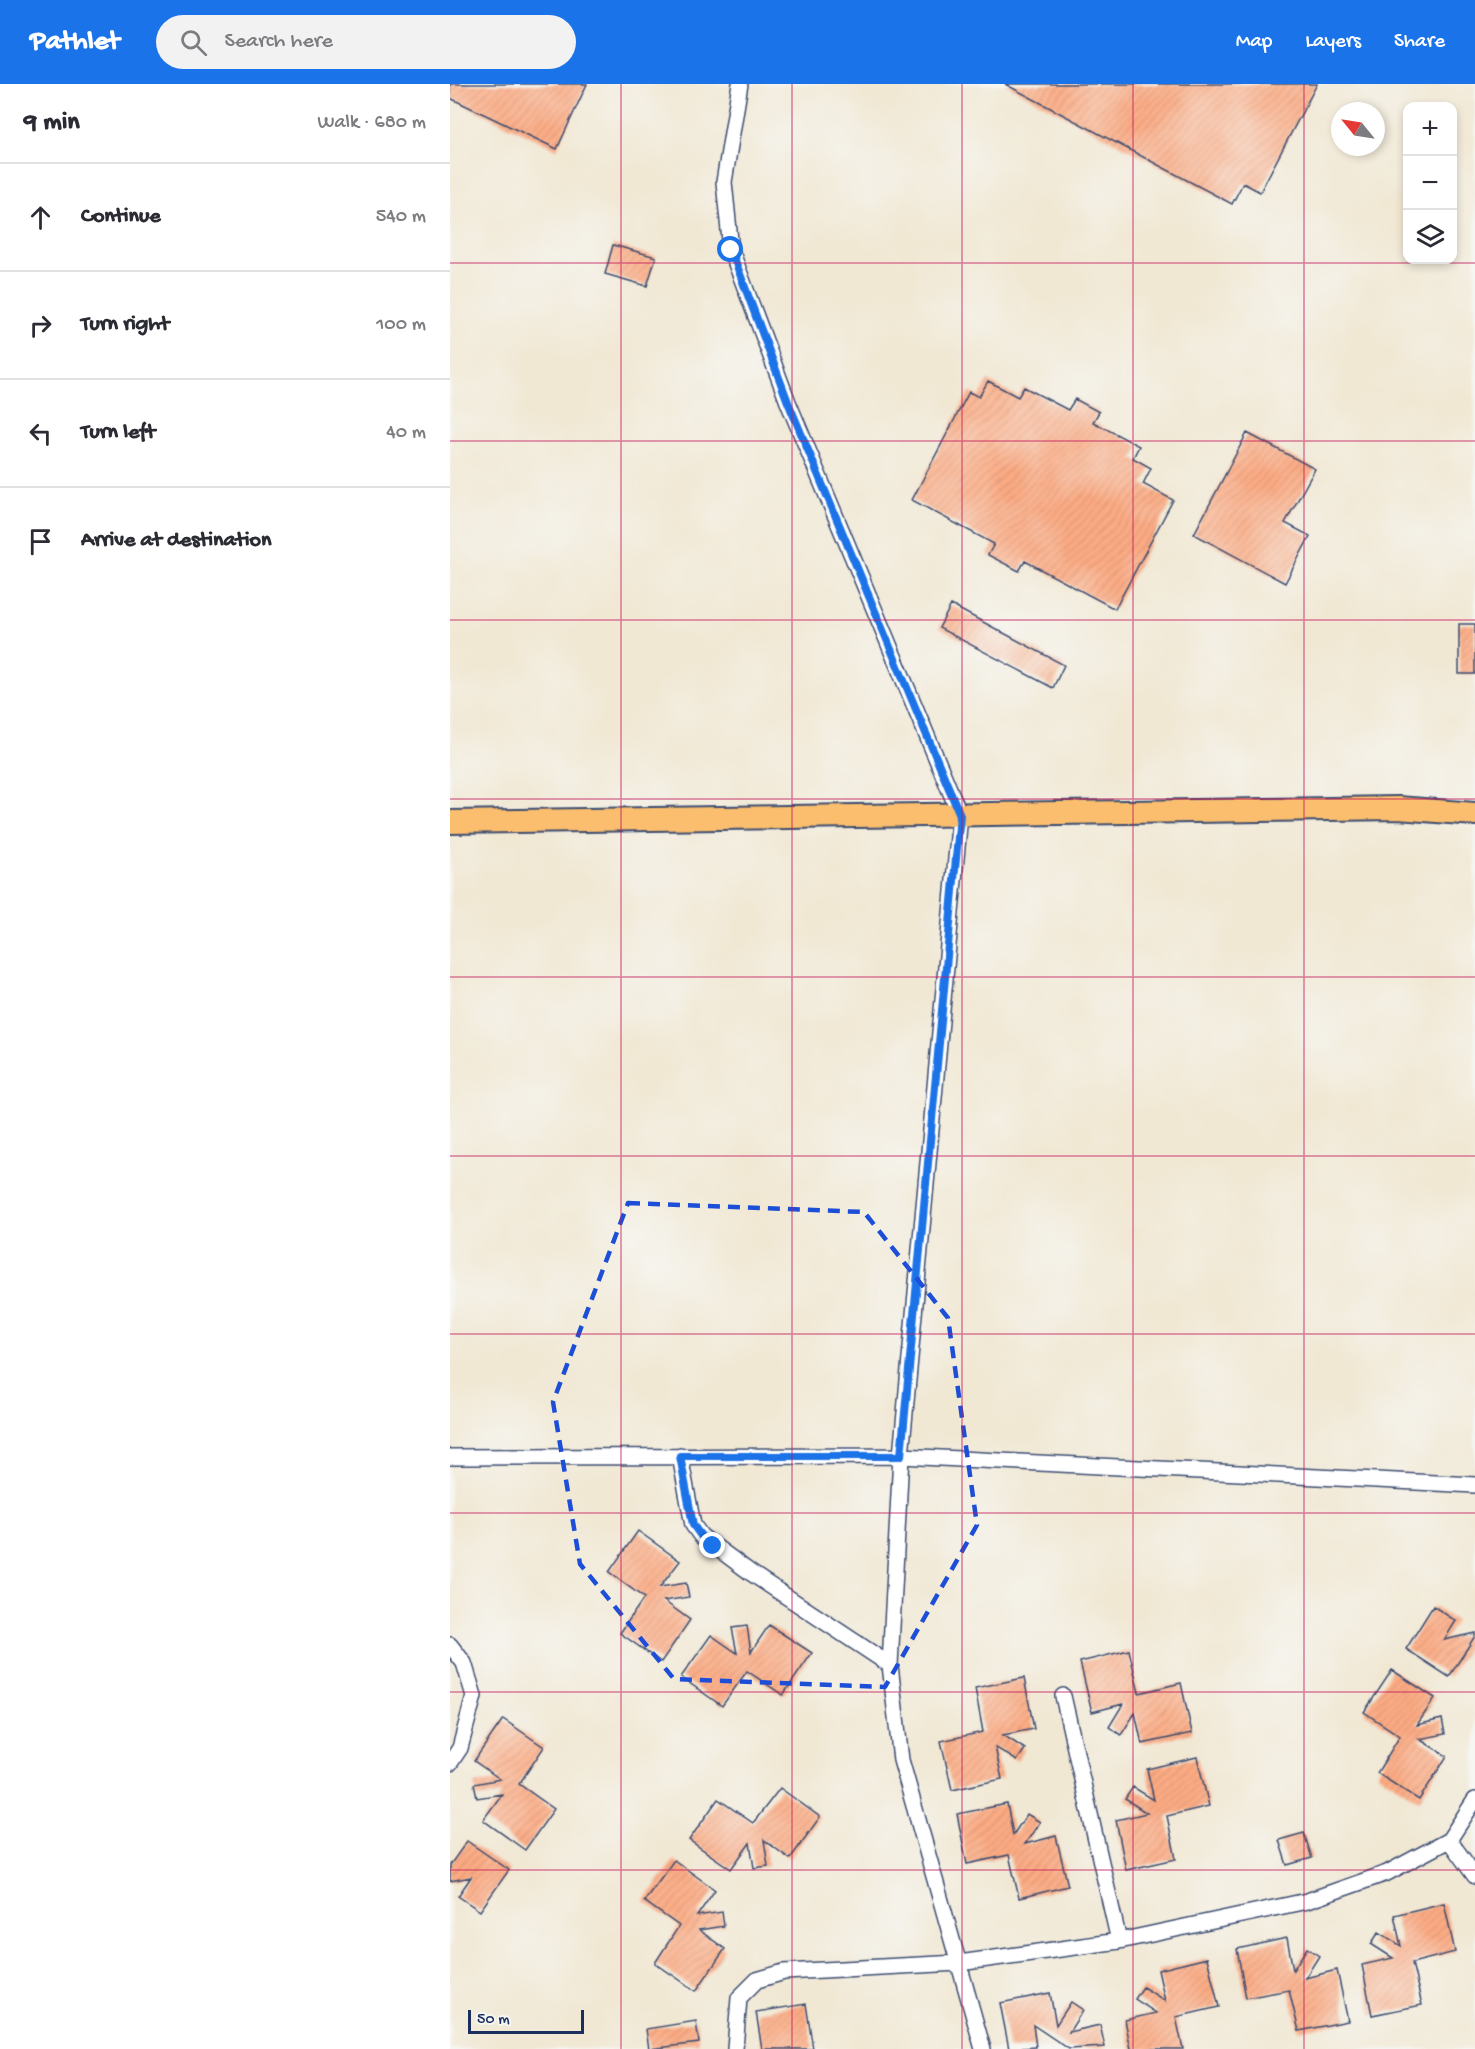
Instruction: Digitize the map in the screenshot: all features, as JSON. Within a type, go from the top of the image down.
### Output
[{"type":"highway","points":[[450,822],[1398,808],[1475,814]]},
{"type":"street","points":[[740,84],[724,182],[731,250],[788,402],[960,815],[901,1456],[890,1665],[901,1760],[983,2049]]},
{"type":"street","points":[[450,1456],[901,1456],[1475,1485]]},
{"type":"street","points":[[680,1456],[693,1525],[701,1536],[751,1573],[890,1665]]},
{"type":"street","points":[[450,1645],[464,1663],[474,1696],[460,1748],[450,1763]]},
{"type":"street","points":[[1063,1696],[1119,1941]]},
{"type":"street","points":[[735,2049],[739,1998],[757,1980],[784,1972],[959,1963],[1119,1941],[1307,1901],[1388,1873],[1449,1840],[1475,1800]]},
{"type":"street","points":[[1449,1840],[1475,1876]]},
{"type":"highlighted area","points":[[628,1203],[864,1212],[948,1318],[977,1525],[885,1687],[674,1679],[580,1564],[553,1402]]},
{"type":"building","points":[[450,84],[587,84],[557,149],[450,98]]},
{"type":"building","points":[[1005,84],[1317,84],[1260,192],[1243,183],[1232,204]]},
{"type":"building","points":[[613,245],[656,257],[647,286],[605,274]]},
{"type":"building","points":[[988,381],[1018,397],[1024,387],[1068,410],[1075,399],[1099,412],[1093,422],[1139,446],[1133,458],[1151,468],[1143,484],[1173,500],[1115,609],[1025,561],[1019,571],[988,555],[994,544],[912,500],[969,392],[979,397]]},
{"type":"building","points":[[1247,433],[1315,469],[1285,523],[1310,536],[1285,583],[1194,534]]},
{"type":"building","points":[[951,605],[1064,665],[1053,688],[939,628]]},
{"type":"building","points":[[1459,624],[1475,624],[1475,674],[1459,674]]},
{"type":"building","points":[[638,1531],[680,1561],[660,1587],[686,1583],[689,1597],[664,1601],[690,1620],[661,1662],[620,1633],[644,1598],[609,1572]]},
{"type":"building","points":[[1433,1606],[1456,1621],[1444,1640],[1475,1633],[1449,1677],[1406,1649]]},
{"type":"building","points":[[769,1625],[812,1653],[783,1695],[747,1671],[722,1706],[681,1677],[711,1635],[737,1653],[732,1628],[747,1626],[751,1652]]},
{"type":"building","points":[[1129,1650],[1139,1693],[1181,1683],[1192,1733],[1142,1744],[1135,1713],[1121,1735],[1109,1727],[1123,1704],[1092,1712],[1080,1662]]},
{"type":"building","points":[[1392,1670],[1435,1698],[1417,1725],[1442,1719],[1445,1734],[1419,1739],[1447,1756],[1419,1800],[1377,1773],[1400,1736],[1364,1712]]},
{"type":"building","points":[[1024,1678],[1034,1729],[1003,1735],[1025,1749],[1017,1761],[995,1747],[1002,1779],[952,1790],[941,1741],[983,1732],[975,1688]]},
{"type":"building","points":[[503,1719],[544,1747],[519,1784],[554,1809],[525,1850],[483,1820],[502,1794],[477,1798],[474,1784],[500,1779],[474,1761]]},
{"type":"building","points":[[1197,1757],[1209,1806],[1167,1816],[1176,1859],[1126,1870],[1116,1820],[1147,1813],[1125,1799],[1133,1787],[1154,1800],[1147,1769]]},
{"type":"building","points":[[780,1788],[820,1817],[790,1859],[764,1840],[768,1866],[754,1868],[750,1843],[731,1869],[689,1840],[718,1799],[753,1823]]},
{"type":"building","points":[[1007,1804],[1013,1835],[1027,1814],[1040,1822],[1025,1844],[1056,1836],[1068,1886],[1019,1898],[1009,1855],[967,1864],[957,1814]]},
{"type":"building","points":[[1304,1833],[1312,1858],[1287,1865],[1279,1840]]},
{"type":"building","points":[[467,1841],[509,1870],[480,1911],[458,1896],[471,1877],[450,1881],[450,1865]]},
{"type":"building","points":[[674,1860],[715,1890],[697,1916],[722,1912],[724,1926],[699,1930],[725,1949],[696,1991],[655,1963],[679,1926],[644,1901]]},
{"type":"building","points":[[1444,1903],[1455,1952],[1412,1963],[1422,2005],[1372,2015],[1362,1965],[1393,1958],[1371,1944],[1379,1932],[1401,1946],[1394,1915]]},
{"type":"building","points":[[1287,1938],[1293,1970],[1307,1948],[1319,1956],[1305,1978],[1337,1970],[1348,2021],[1299,2031],[1289,1990],[1246,1998],[1237,1949]]},
{"type":"building","points":[[1207,1958],[1219,2007],[1176,2017],[1183,2049],[1131,2049],[1125,2020],[1156,2013],[1135,1999],[1143,1987],[1165,2001],[1158,1970]]},
{"type":"building","points":[[1050,1993],[1056,2025],[1071,2002],[1083,2010],[1069,2032],[1100,2025],[1105,2047],[1069,2049],[1033,2025],[1036,2047],[1009,2049],[1000,2003]]},
{"type":"building","points":[[806,2004],[813,2049],[762,2049],[756,2012]]},
{"type":"building","points":[[696,2021],[699,2043],[649,2049],[646,2029]]},
{"type":"route","points":[[713,1546],[693,1525],[680,1456],[901,1456],[960,815],[788,402],[731,250]]}]
